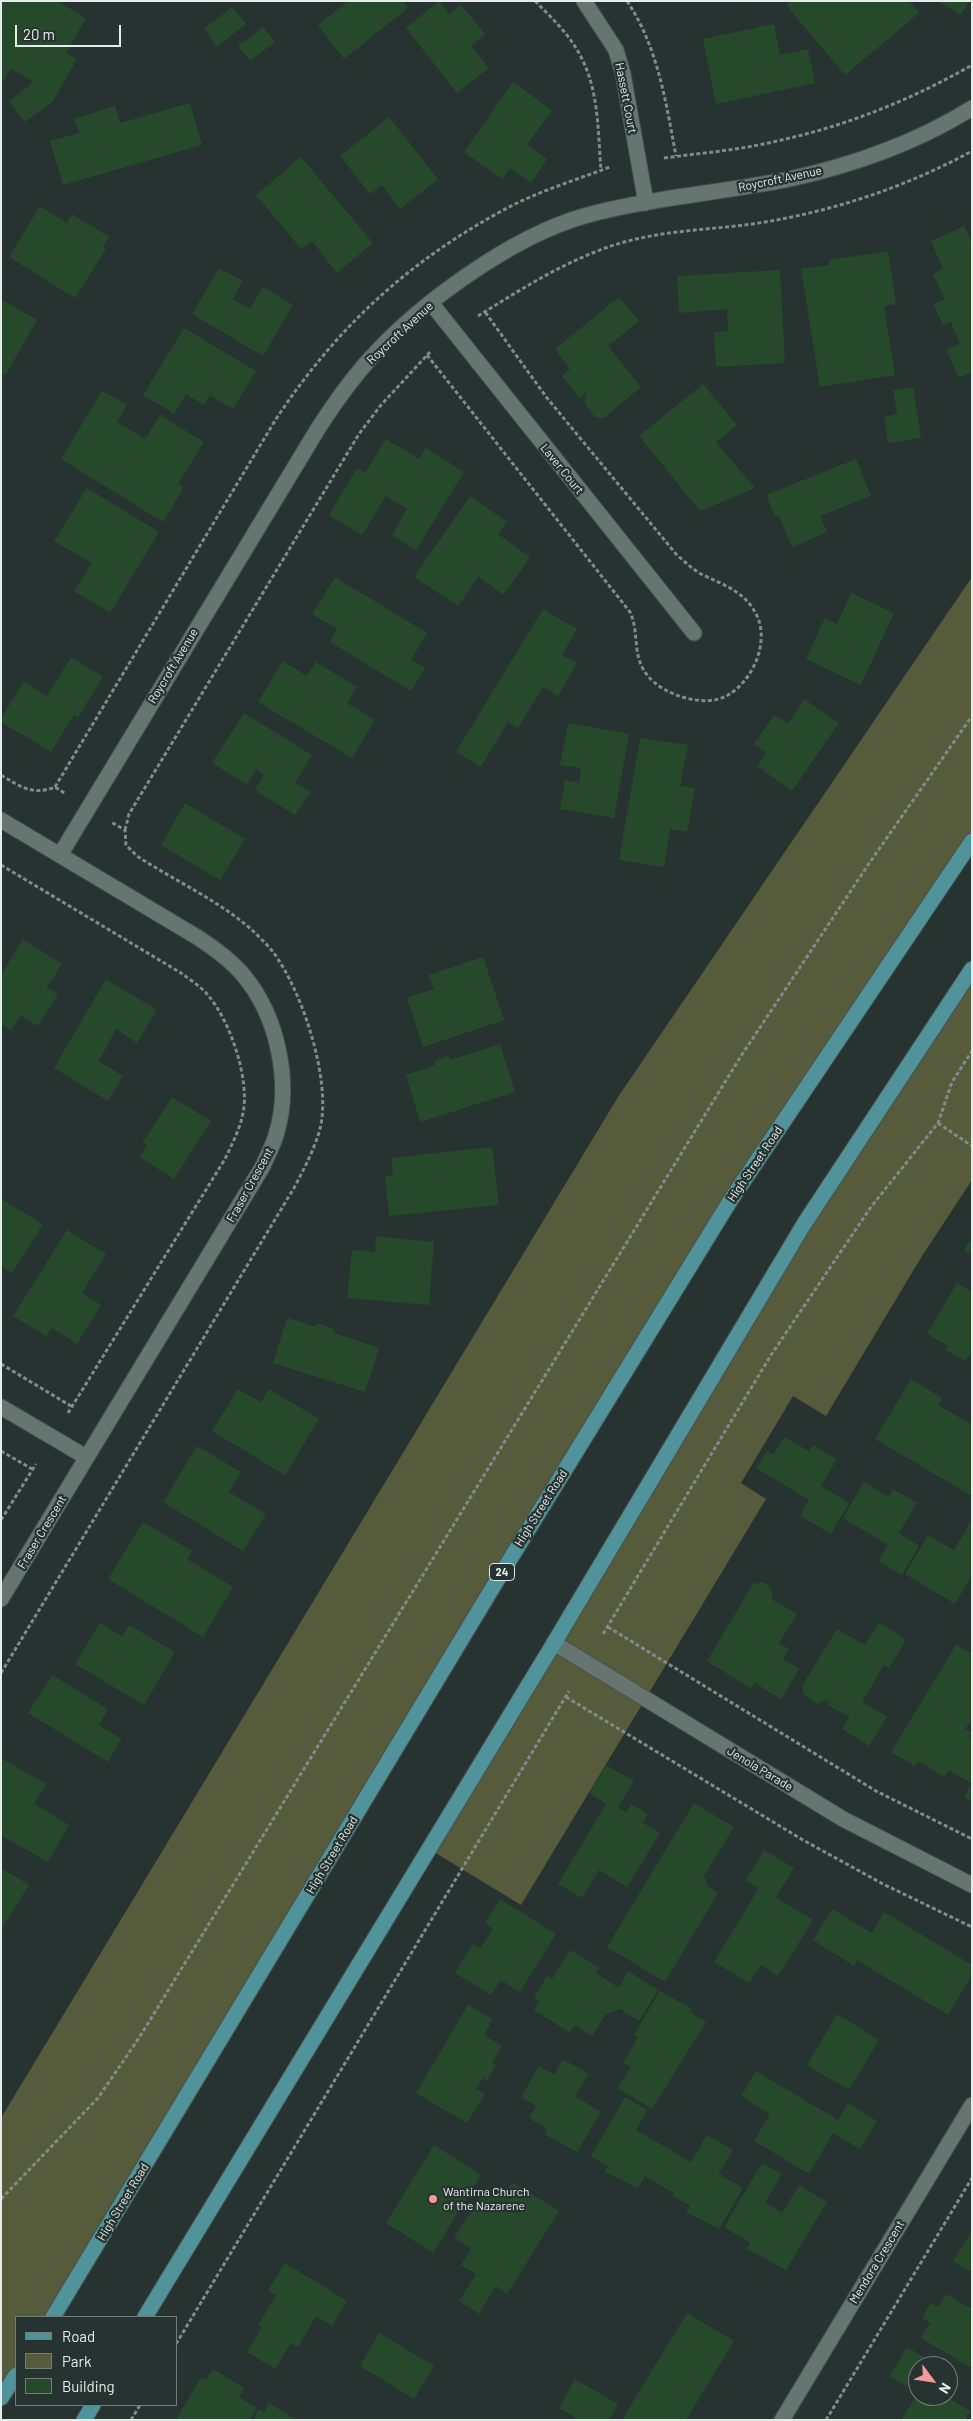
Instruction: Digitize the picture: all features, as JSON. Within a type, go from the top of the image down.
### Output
[{"type":"main road","name":"High Street Road","points":[[59,2316],[493,1587],[725,1209],[970,847]]},
{"type":"main road","points":[[144,2316],[554,1643],[804,1224],[972,969]]},
{"type":"main road","points":[[1,2398],[15,2377]]},
{"type":"main road","points":[[84,2420],[92,2406]]},
{"type":"street","name":"Hassett Court","points":[[584,1],[616,50],[623,74],[646,203]]},
{"type":"street","name":"Roycroft Avenue","points":[[60,855],[319,427],[344,390],[370,359],[431,303],[492,260],[533,237],[583,216],[646,203],[786,180],[831,168],[874,155],[924,133],[972,108]]},
{"type":"street","name":"Laver Court","points":[[431,303],[694,633]]},
{"type":"street","name":"Fraser Crescent","points":[[1,820],[197,937],[221,954],[244,976],[261,1003],[275,1034],[281,1066],[282,1096],[277,1134],[263,1166],[1,1599]]},
{"type":"street","points":[[1,1407],[86,1457]]},
{"type":"street","name":"Jenola Parade","points":[[554,1643],[843,1819],[972,1885]]},
{"type":"street","name":"Mendora Crescent","points":[[782,2420],[972,2105]]},
{"type":"path","points":[[535,1],[570,39],[584,61],[592,83],[601,170]]},
{"type":"path","points":[[626,1],[639,18],[655,59],[676,156]]},
{"type":"path","points":[[659,158],[736,149],[778,141],[861,117],[894,105],[972,65]]},
{"type":"path","points":[[478,316],[558,269],[615,246],[641,238],[765,222],[818,212],[922,176],[972,151]]},
{"type":"path","points":[[125,830],[129,814],[340,464],[381,405],[430,352]]},
{"type":"path","points":[[1,2199],[98,2098],[139,2038],[741,1056],[870,862],[972,716]]},
{"type":"path","points":[[1,775],[26,790],[40,791],[55,787],[70,797]]},
{"type":"path","points":[[1,865],[180,973],[207,994],[222,1016],[231,1036],[244,1088],[244,1111],[238,1132],[225,1159],[68,1412]]},
{"type":"path","points":[[603,1634],[771,1355],[871,1207],[938,1123],[952,1082],[972,1051]]},
{"type":"path","points":[[938,1123],[972,1146]]},
{"type":"path","points":[[1,1364],[71,1406]]},
{"type":"path","points":[[1,1451],[32,1469]]},
{"type":"path","points":[[1,1520],[36,1464]]},
{"type":"path","points":[[608,1627],[876,1791],[972,1840]]},
{"type":"path","points":[[178,2341],[569,1691]]},
{"type":"path","points":[[566,1697],[802,1840],[883,1884],[972,1927]]},
{"type":"path","points":[[826,2420],[972,2178]]},
{"type":"path","points":[[131,2420],[139,2406]]},
{"type":"green space","points":[[972,577],[972,841],[730,1201],[54,2316],[15,2316],[15,2377],[1,2398],[1,2118],[618,1097]]},
{"type":"green space","points":[[972,969],[972,1180],[922,1256],[826,1416],[793,1396],[741,1483],[766,1499],[521,1905],[429,1849],[722,1361]]},
{"type":"building","points":[[1,1],[57,1],[86,18],[66,53],[77,59],[53,101],[25,122],[9,101],[30,85],[32,81],[11,69],[1,85]]},
{"type":"building","points":[[348,1],[403,1],[408,8],[344,59],[318,25]]},
{"type":"building","points":[[439,1],[449,14],[461,5],[485,34],[471,46],[489,68],[457,93],[406,28]]},
{"type":"building","points":[[790,1],[909,1],[919,13],[845,75],[786,5]]},
{"type":"building","points":[[938,1],[969,1],[961,15]]},
{"type":"building","points":[[232,7],[246,24],[217,47],[204,29]]},
{"type":"building","points":[[774,24],[780,55],[808,49],[815,83],[716,104],[703,39]]},
{"type":"building","points":[[263,27],[275,42],[250,61],[238,46]]},
{"type":"building","points":[[513,82],[552,110],[527,145],[547,159],[531,183],[510,168],[502,179],[464,152]]},
{"type":"building","points":[[190,103],[202,145],[63,185],[50,141],[79,133],[74,119],[115,106],[120,123]]},
{"type":"building","points":[[389,117],[438,179],[400,209],[382,185],[370,194],[340,156]]},
{"type":"building","points":[[301,157],[373,243],[337,273],[312,241],[301,249],[256,195]]},
{"type":"building","points":[[40,206],[67,223],[72,214],[109,237],[103,247],[106,249],[75,298],[9,257]]},
{"type":"building","points":[[964,226],[972,244],[972,372],[959,378],[946,350],[960,344],[951,322],[943,325],[933,304],[945,299],[933,274],[943,269],[931,241]]},
{"type":"building","points":[[888,251],[896,304],[884,306],[895,375],[820,387],[801,269],[829,265],[829,260]]},
{"type":"building","points":[[219,268],[243,281],[233,299],[250,309],[263,287],[293,305],[263,356],[192,314]]},
{"type":"building","points":[[780,270],[785,363],[716,367],[714,332],[728,331],[727,309],[679,313],[677,276]]},
{"type":"building","points":[[619,297],[639,321],[608,346],[641,387],[604,418],[595,417],[585,404],[586,393],[580,398],[562,376],[570,369],[555,349]]},
{"type":"building","points":[[1,299],[37,320],[5,376],[1,373]]},
{"type":"building","points":[[184,328],[256,371],[233,409],[210,395],[204,405],[186,394],[174,414],[143,395]]},
{"type":"building","points":[[703,384],[737,425],[716,442],[755,488],[700,511],[639,436]]},
{"type":"building","points":[[913,387],[921,438],[888,443],[884,417],[897,414],[893,390]]},
{"type":"building","points":[[102,391],[127,405],[117,422],[145,439],[160,415],[204,442],[178,484],[184,487],[163,522],[61,459]]},
{"type":"building","points":[[386,439],[419,459],[426,448],[464,472],[416,550],[392,535],[407,509],[386,496],[362,535],[329,515],[357,468],[365,473]]},
{"type":"building","points":[[856,459],[871,496],[820,516],[827,532],[792,547],[779,516],[775,517],[766,495]]},
{"type":"building","points":[[87,488],[159,532],[110,613],[74,591],[92,563],[54,541]]},
{"type":"building","points":[[470,496],[507,522],[498,534],[530,557],[504,595],[478,577],[458,606],[414,577]]},
{"type":"building","points":[[335,577],[427,633],[411,660],[425,668],[411,691],[330,642],[337,629],[312,614]]},
{"type":"building","points":[[851,593],[894,613],[861,685],[806,659],[825,618],[837,624]]},
{"type":"building","points":[[543,609],[577,629],[562,655],[577,663],[558,696],[543,687],[518,728],[508,722],[481,767],[456,752]]},
{"type":"building","points":[[71,657],[103,677],[78,717],[74,715],[51,752],[1,722],[1,718],[24,682],[47,696]]},
{"type":"building","points":[[283,661],[307,676],[316,662],[357,687],[347,703],[375,720],[352,758],[258,702]]},
{"type":"building","points":[[804,699],[839,723],[792,791],[757,766],[766,753],[754,744],[774,715],[788,724]]},
{"type":"building","points":[[244,713],[312,755],[295,783],[310,792],[295,815],[255,790],[264,775],[256,769],[247,785],[212,763]]},
{"type":"building","points":[[568,723],[629,734],[614,818],[560,809],[565,780],[579,783],[581,768],[560,765]]},
{"type":"building","points":[[640,738],[688,745],[680,786],[695,788],[687,832],[670,829],[664,867],[619,860]]},
{"type":"building","points":[[185,803],[245,839],[220,880],[161,845]]},
{"type":"building","points":[[23,939],[62,964],[47,987],[58,994],[38,1026],[21,1015],[11,1030],[1,1024],[1,975]]},
{"type":"building","points":[[483,957],[504,1020],[423,1047],[407,998],[434,989],[429,975]]},
{"type":"building","points":[[106,979],[157,1010],[137,1043],[116,1029],[99,1061],[123,1076],[108,1101],[54,1068]]},
{"type":"building","points":[[500,1044],[515,1092],[420,1122],[406,1075],[435,1065],[433,1062],[449,1056],[450,1060]]},
{"type":"building","points":[[172,1097],[211,1121],[174,1179],[139,1157],[147,1145],[143,1142]]},
{"type":"building","points":[[492,1147],[499,1205],[389,1216],[385,1176],[393,1175],[391,1158]]},
{"type":"building","points":[[1,1199],[43,1224],[12,1273],[1,1266]]},
{"type":"building","points":[[67,1230],[106,1254],[82,1293],[101,1305],[77,1344],[52,1328],[46,1336],[13,1316]]},
{"type":"building","points":[[376,1236],[434,1242],[429,1305],[347,1298],[352,1250],[375,1252]]},
{"type":"building","points":[[972,1237],[972,1255],[964,1250]]},
{"type":"building","points":[[957,1283],[972,1292],[972,1351],[965,1361],[946,1350],[948,1346],[927,1334]]},
{"type":"building","points":[[287,1318],[316,1327],[317,1323],[335,1329],[334,1333],[379,1348],[365,1392],[273,1363]]},
{"type":"building","points":[[911,1379],[942,1398],[938,1405],[972,1425],[972,1496],[875,1439]]},
{"type":"building","points":[[238,1389],[261,1402],[269,1389],[319,1419],[285,1475],[212,1431]]},
{"type":"building","points":[[784,1437],[809,1451],[813,1445],[837,1459],[821,1486],[849,1503],[831,1534],[800,1516],[809,1500],[756,1468],[767,1451],[773,1455]]},
{"type":"building","points":[[197,1446],[241,1472],[229,1492],[266,1514],[243,1551],[163,1502]]},
{"type":"building","points":[[864,1482],[889,1497],[893,1489],[917,1503],[899,1533],[919,1546],[902,1575],[878,1561],[888,1545],[843,1518]]},
{"type":"building","points":[[972,1520],[972,1575],[955,1604],[905,1574],[928,1535],[954,1550]]},
{"type":"building","points":[[143,1522],[192,1551],[187,1559],[233,1587],[203,1637],[108,1579]]},
{"type":"building","points":[[763,1582],[770,1587],[773,1596],[771,1599],[797,1614],[779,1643],[789,1649],[783,1659],[799,1669],[781,1699],[755,1683],[751,1689],[707,1661],[753,1584]]},
{"type":"building","points":[[879,1622],[906,1640],[889,1668],[884,1665],[862,1702],[887,1717],[869,1746],[842,1729],[849,1717],[828,1705],[830,1702],[825,1700],[817,1704],[804,1695],[802,1686],[837,1629],[865,1645]]},
{"type":"building","points":[[100,1623],[122,1636],[129,1625],[175,1652],[144,1705],[75,1664]]},
{"type":"building","points":[[956,1645],[972,1654],[972,1719],[965,1729],[972,1733],[969,1738],[972,1740],[971,1783],[949,1770],[945,1777],[918,1761],[915,1766],[891,1752]]},
{"type":"building","points":[[52,1675],[108,1709],[99,1725],[121,1739],[108,1762],[28,1713]]},
{"type":"building","points":[[1,1758],[46,1784],[34,1804],[69,1825],[48,1862],[1,1835]]},
{"type":"building","points":[[606,1765],[634,1781],[618,1807],[626,1812],[631,1804],[648,1814],[643,1823],[660,1833],[627,1887],[599,1870],[582,1898],[558,1884],[606,1804],[589,1793]]},
{"type":"building","points":[[972,1784],[972,1802],[964,1797]]},
{"type":"building","points":[[694,1803],[734,1827],[704,1876],[708,1887],[718,1893],[665,1982],[607,1947]]},
{"type":"building","points":[[764,1850],[794,1868],[776,1897],[813,1920],[778,1976],[761,1965],[749,1983],[714,1962],[759,1888],[746,1880]]},
{"type":"building","points":[[1,1868],[29,1885],[1,1930]]},
{"type":"building","points":[[500,1899],[556,1934],[520,1992],[501,1980],[491,1995],[455,1973],[473,1944],[480,1949],[493,1929],[485,1923]]},
{"type":"building","points":[[832,1909],[872,1933],[884,1912],[972,1965],[972,1975],[948,2015],[857,1960],[854,1966],[813,1940]]},
{"type":"building","points":[[570,1950],[599,1967],[596,1973],[619,1988],[628,1971],[658,1990],[639,2021],[620,2009],[606,2014],[592,2036],[575,2025],[570,2033],[534,2010],[539,2001],[534,1998],[547,1976],[552,1979]]},
{"type":"building","points":[[660,1991],[692,2009],[690,2012],[706,2022],[652,2109],[618,2088],[631,2067],[623,2063],[638,2037],[634,2035]]},
{"type":"building","points":[[468,2005],[493,2019],[484,2035],[502,2046],[492,2063],[496,2065],[487,2081],[483,2078],[476,2089],[485,2094],[467,2123],[416,2093]]},
{"type":"building","points":[[837,2014],[879,2040],[849,2090],[807,2065]]},
{"type":"building","points":[[563,2059],[589,2074],[575,2096],[601,2112],[577,2152],[544,2134],[547,2129],[529,2118],[536,2106],[521,2097],[539,2066],[554,2075]]},
{"type":"building","points":[[756,2071],[838,2120],[848,2103],[877,2121],[860,2149],[833,2133],[809,2174],[754,2141],[770,2114],[741,2096]]},
{"type":"building","points":[[625,2097],[647,2110],[636,2130],[691,2162],[707,2135],[733,2150],[719,2174],[743,2188],[719,2229],[686,2212],[690,2206],[672,2196],[674,2193],[645,2176],[638,2188],[605,2172],[608,2166],[591,2156]]},
{"type":"building","name":"Wantirna Church of the Nazarene","points":[[434,2145],[481,2175],[433,2253],[386,2223]]},
{"type":"building","points":[[762,2163],[782,2174],[765,2202],[782,2213],[799,2185],[827,2202],[786,2270],[747,2249],[750,2243],[724,2227]]},
{"type":"building","points":[[512,2182],[559,2211],[507,2294],[496,2286],[479,2314],[459,2301],[476,2274],[461,2265],[471,2249],[454,2238],[486,2188],[501,2198]]},
{"type":"building","points":[[972,2231],[972,2272],[953,2261]]},
{"type":"building","points":[[285,2263],[347,2301],[332,2326],[316,2316],[298,2347],[291,2343],[275,2369],[247,2352],[262,2327],[258,2325],[276,2296],[268,2290]]},
{"type":"building","points":[[946,2294],[972,2309],[972,2368],[958,2360],[958,2356],[952,2356],[921,2338],[930,2323],[922,2318],[931,2303],[938,2307]]},
{"type":"building","points":[[687,2313],[734,2341],[686,2420],[622,2420]]},
{"type":"building","points":[[379,2333],[434,2366],[414,2399],[360,2366]]},
{"type":"building","points":[[907,2347],[922,2356],[908,2356],[908,2387],[890,2376]]},
{"type":"building","points":[[213,2369],[244,2388],[239,2397],[257,2408],[250,2420],[176,2420],[201,2377],[206,2380]]},
{"type":"building","points":[[575,2379],[618,2404],[609,2420],[579,2420],[559,2408]]},
{"type":"building","points":[[269,2403],[296,2420],[253,2420],[259,2409],[264,2412]]},
{"type":"building","points":[[958,2404],[970,2411],[965,2420],[901,2420],[910,2406],[958,2406]]},
{"type":"place","name":"Wantirna Church of the Nazarene","points":[[433,2199]]}]
